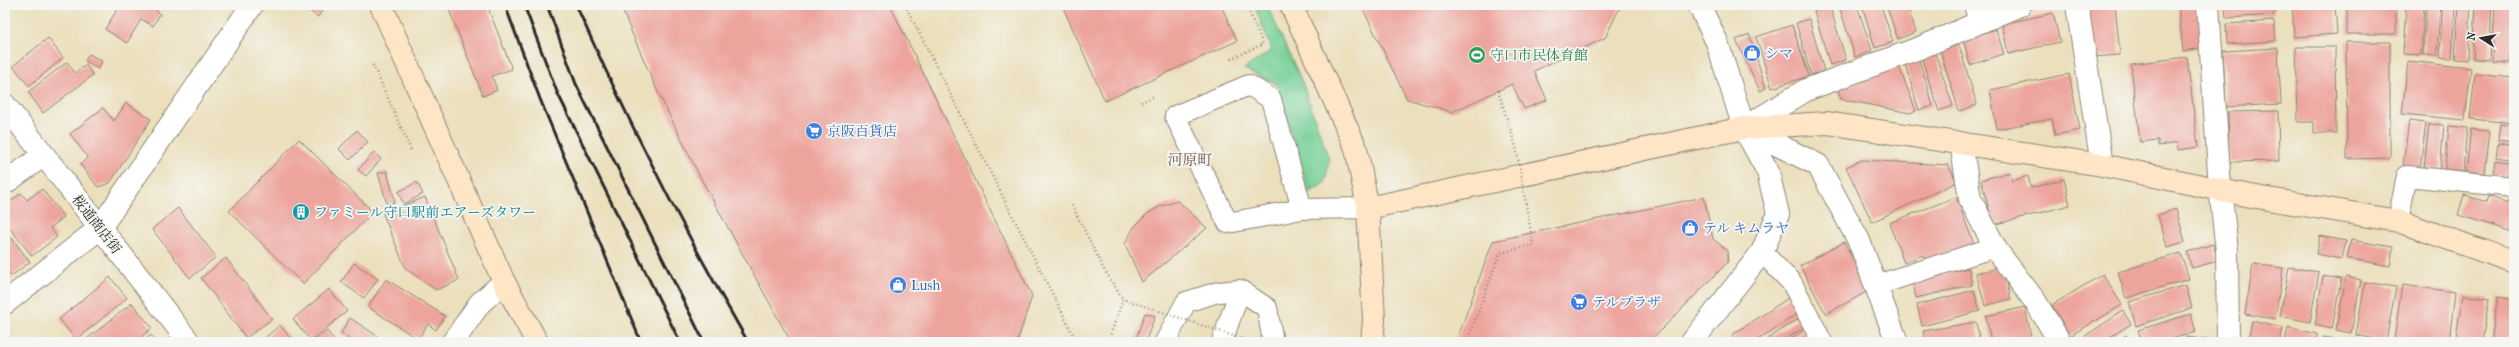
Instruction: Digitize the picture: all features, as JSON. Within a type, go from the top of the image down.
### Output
[{"type":"street","points":[[5,303],[100,228],[252,5]]},
{"type":"street","points":[[381,5],[408,69],[504,282],[537,342]]},
{"type":"street","points":[[1290,5],[1356,148],[1368,208],[1374,320],[1372,342]]},
{"type":"street","points":[[1699,5],[1717,42],[1744,128],[1768,172],[1778,214],[1762,252],[1700,338]]},
{"type":"street","points":[[1744,128],[1806,90],[1922,47],[1977,14],[2020,5]]},
{"type":"street","points":[[2077,5],[2102,165]]},
{"type":"street","points":[[2208,5],[2220,188],[2227,251],[2228,342]]},
{"type":"street","name":"桜通商店街","points":[[5,105],[189,342]]},
{"type":"street","points":[[1368,208],[1744,128],[1827,123],[2102,165],[2220,188],[2245,195],[2398,221],[2514,262]]},
{"type":"street","points":[[1744,128],[1818,165],[1859,241],[1877,284],[1898,342]]},
{"type":"street","points":[[1961,143],[1970,199],[1995,247],[2035,301],[2060,342]]},
{"type":"street","points":[[5,183],[44,155]]},
{"type":"street","points":[[453,342],[480,303],[504,282]]},
{"type":"lane","points":[[1302,209],[1271,99],[1249,85],[1174,116],[1228,223],[1302,209],[1368,208]]},
{"type":"lane","points":[[2398,221],[2407,176],[2514,187]]},
{"type":"lane","points":[[1877,284],[1995,247]]},
{"type":"lane","points":[[1762,252],[1792,283],[1822,342]]},
{"type":"lane","points":[[1165,342],[1186,302],[1218,292],[1240,290],[1267,308],[1272,336],[1271,342]]},
{"type":"lane","points":[[1222,342],[1240,290]]},
{"type":"path","points":[[905,5],[1077,342]]},
{"type":"path","points":[[1227,61],[1263,44],[1246,5]]},
{"type":"path","points":[[1467,342],[1500,253],[1533,245],[1516,147],[1498,91]]},
{"type":"path","points":[[1141,102],[1155,96]]},
{"type":"path","points":[[1072,205],[1103,268],[1123,299],[1252,342]]},
{"type":"path","points":[[1108,342],[1123,299]]},
{"type":"green space","points":[[1254,5],[1267,5],[1302,82],[1329,159],[1325,183],[1309,193],[1277,84],[1244,69],[1272,50]]},
{"type":"building","points":[[120,5],[160,5],[156,11],[160,14],[153,26],[141,19],[127,43],[105,29]]},
{"type":"building","points":[[301,5],[326,5],[318,17]]},
{"type":"building","points":[[453,5],[487,5],[512,69],[492,76],[497,90],[483,96],[448,7]]},
{"type":"building","name":"京阪百貨店","points":[[620,5],[890,5],[1032,296],[1017,342],[791,342],[699,175],[655,86]]},
{"type":"building","points":[[1062,5],[1221,5],[1237,41],[1105,101]]},
{"type":"building","name":"守口市民体育館","points":[[1361,5],[1621,5],[1605,38],[1534,71],[1547,100],[1524,109],[1512,84],[1452,112],[1407,99]]},
{"type":"building","points":[[1839,5],[1857,5],[1872,51],[1855,57]]},
{"type":"building","points":[[1862,5],[1881,5],[1893,42],[1875,48]]},
{"type":"building","points":[[1886,5],[1907,5],[1916,32],[1898,39]]},
{"type":"building","points":[[2088,5],[2115,5],[2120,55],[2093,57]]},
{"type":"building","points":[[2178,5],[2198,5],[2203,48],[2183,51]]},
{"type":"building","points":[[2225,5],[2274,5],[2274,15],[2226,18]]},
{"type":"building","points":[[2292,5],[2335,5],[2337,34],[2294,37]]},
{"type":"building","points":[[2347,5],[2396,5],[2396,34],[2347,34]]},
{"type":"building","points":[[2406,5],[2424,5],[2421,55],[2403,54]]},
{"type":"building","points":[[2426,5],[2440,5],[2437,56],[2423,55]]},
{"type":"building","points":[[2442,5],[2455,5],[2452,58],[2440,58]]},
{"type":"building","points":[[2458,5],[2471,5],[2468,60],[2455,59]]},
{"type":"building","points":[[2476,5],[2492,5],[2489,60],[2473,59]]},
{"type":"building","points":[[2495,5],[2514,5],[2510,63],[2492,62]]},
{"type":"building","points":[[1830,7],[1846,60],[1830,65],[1814,11]]},
{"type":"building","points":[[2053,13],[2060,42],[2008,54],[2002,24]]},
{"type":"building","points":[[1809,19],[1824,71],[1811,75],[1796,23]]},
{"type":"building","points":[[2274,21],[2276,41],[2227,44],[2226,24]]},
{"type":"building","points":[[1792,25],[1809,76],[1772,88],[1756,37]]},
{"type":"building","points":[[1996,29],[2004,54],[1970,65],[1963,39]]},
{"type":"building","points":[[1749,34],[1766,88],[1760,91],[1736,40]]},
{"type":"building","points":[[48,38],[63,58],[29,86],[13,66]]},
{"type":"building","points":[[2346,42],[2390,42],[2390,158],[2347,159]]},
{"type":"building","points":[[1959,45],[1977,105],[1959,111],[1940,50]]},
{"type":"building","points":[[2296,47],[2335,47],[2336,133],[2314,133],[2314,122],[2298,122]]},
{"type":"building","points":[[2278,48],[2281,104],[2226,107],[2223,51]]},
{"type":"building","points":[[1935,53],[1953,106],[1939,111],[1921,57]]},
{"type":"building","points":[[89,54],[102,61],[98,69],[85,61]]},
{"type":"building","points":[[2187,57],[2198,147],[2178,150],[2177,143],[2158,146],[2158,140],[2140,142],[2131,64]]},
{"type":"building","points":[[1919,60],[1933,106],[1919,110],[1905,64]]},
{"type":"building","points":[[2408,61],[2471,68],[2465,120],[2402,114]]},
{"type":"building","points":[[67,62],[75,73],[86,65],[93,75],[43,113],[28,92]]},
{"type":"building","points":[[1899,66],[1916,111],[1910,113],[1841,99],[1838,90]]},
{"type":"building","points":[[2069,74],[2080,130],[2055,135],[2052,119],[1997,129],[1990,90]]},
{"type":"building","points":[[2475,74],[2514,78],[2514,123],[2470,119]]},
{"type":"building","points":[[126,103],[151,119],[110,183],[98,187],[80,164],[88,158],[70,134],[103,108],[114,121]]},
{"type":"building","points":[[2278,111],[2279,161],[2229,162],[2228,112]]},
{"type":"building","points":[[2409,121],[2426,123],[2420,168],[2403,165]]},
{"type":"building","points":[[2429,124],[2444,125],[2440,169],[2424,167]]},
{"type":"building","points":[[2500,124],[2514,126],[2514,142],[2498,140]]},
{"type":"building","points":[[2449,126],[2467,128],[2463,171],[2445,169]]},
{"type":"building","points":[[2471,129],[2490,131],[2485,173],[2466,171]]},
{"type":"building","points":[[357,130],[368,142],[350,160],[339,149]]},
{"type":"building","name":"ファミール守口駅前エアーズタワー","points":[[299,139],[373,212],[303,284],[229,211]]},
{"type":"building","points":[[2498,143],[2514,146],[2514,160],[2496,157]]},
{"type":"building","points":[[374,152],[381,159],[366,176],[358,170]]},
{"type":"building","points":[[1862,160],[1948,165],[1957,182],[1872,222],[1846,167]]},
{"type":"building","points":[[2495,160],[2514,163],[2514,177],[2493,174]]},
{"type":"building","points":[[387,171],[395,202],[387,204],[378,173]]},
{"type":"building","points":[[2010,172],[2012,181],[2028,176],[2031,188],[2064,179],[2070,205],[1993,225],[1981,180]]},
{"type":"building","points":[[417,182],[423,194],[404,204],[398,192]]},
{"type":"building","points":[[42,189],[64,217],[50,228],[57,237],[32,256],[5,222],[5,206],[21,193],[27,200]]},
{"type":"building","points":[[2464,195],[2486,202],[2488,196],[2508,203],[2510,195],[2514,197],[2514,232],[2458,215]]},
{"type":"building","points":[[425,197],[459,280],[436,290],[406,269],[383,214]]},
{"type":"building","name":"テルプラザ","points":[[1704,197],[1713,239],[1727,250],[1728,262],[1649,342],[1456,342],[1493,241]]},
{"type":"building","points":[[1956,197],[1974,244],[1926,262],[1923,255],[1904,263],[1889,223]]},
{"type":"building","points":[[1178,201],[1207,228],[1142,282],[1125,244],[1134,227],[1147,214],[1161,206]]},
{"type":"building","points":[[178,208],[216,257],[190,278],[152,229]]},
{"type":"building","points":[[2176,209],[2185,242],[2167,247],[2158,215]]},
{"type":"building","points":[[2320,236],[2346,241],[2342,259],[2316,254]]},
{"type":"building","points":[[11,237],[30,262],[11,276],[5,268],[5,242]]},
{"type":"building","points":[[2351,240],[2393,247],[2390,266],[2347,258]]},
{"type":"building","points":[[1844,242],[1870,290],[1826,314],[1800,266]]},
{"type":"building","points":[[2213,244],[2218,261],[2192,268],[2187,252]]},
{"type":"building","points":[[2181,253],[2189,279],[2126,298],[2118,272]]},
{"type":"building","points":[[226,258],[272,319],[246,338],[201,278]]},
{"type":"building","points":[[354,263],[378,279],[364,298],[341,282]]},
{"type":"building","points":[[2253,264],[2283,268],[2275,319],[2245,314]]},
{"type":"building","points":[[2003,267],[2011,299],[1985,306],[1976,273]]},
{"type":"building","points":[[2289,267],[2319,272],[2310,322],[2280,316]]},
{"type":"building","points":[[1969,268],[1972,285],[1916,298],[1912,280]]},
{"type":"building","points":[[5,273],[9,278],[5,281]]},
{"type":"building","points":[[2103,274],[2122,305],[2070,336],[2052,305]]},
{"type":"building","points":[[2323,276],[2341,279],[2332,329],[2315,325]]},
{"type":"building","points":[[110,277],[127,298],[76,340],[59,319]]},
{"type":"building","points":[[2346,277],[2361,280],[2351,333],[2336,330]]},
{"type":"building","points":[[386,279],[445,316],[436,330],[428,324],[418,339],[368,307]]},
{"type":"building","points":[[2365,282],[2396,287],[2386,341],[2356,335]]},
{"type":"building","points":[[2186,285],[2192,308],[2136,326],[2129,302]]},
{"type":"building","points":[[2402,285],[2455,292],[2449,342],[2394,340]]},
{"type":"building","points":[[329,289],[347,311],[311,341],[293,319]]},
{"type":"building","points":[[1974,290],[1980,311],[1922,326],[1917,305]]},
{"type":"building","points":[[2463,295],[2489,299],[2482,342],[2455,342]]},
{"type":"building","points":[[1790,297],[1800,312],[1754,342],[1737,342],[1732,335]]},
{"type":"building","points":[[2498,297],[2514,300],[2511,342],[2491,342]]},
{"type":"building","points":[[132,303],[152,328],[135,342],[83,342]]},
{"type":"building","points":[[2025,307],[2032,342],[1991,342],[1986,316]]},
{"type":"building","points":[[2123,311],[2131,324],[2102,342],[2076,342]]},
{"type":"building","points":[[1145,313],[1155,316],[1145,342],[1135,342]]},
{"type":"building","points":[[2191,314],[2196,332],[2161,342],[2142,342],[2138,330]]},
{"type":"building","points":[[1803,316],[1808,325],[1782,342],[1763,342]]},
{"type":"building","points":[[350,318],[386,342],[349,342],[350,340],[341,333]]},
{"type":"building","points":[[2252,321],[2283,328],[2280,342],[2248,342]]},
{"type":"building","points":[[1976,322],[1980,342],[1925,342],[1923,331]]},
{"type":"building","points":[[280,325],[293,342],[260,342]]},
{"type":"building","points":[[2288,327],[2317,334],[2316,342],[2285,342]]},
{"type":"building","points":[[1808,328],[1817,342],[1787,342]]},
{"type":"building","points":[[327,331],[336,342],[313,342]]},
{"type":"building","points":[[151,335],[157,342],[142,342]]},
{"type":"building","points":[[2126,335],[2131,342],[2115,342]]},
{"type":"building","points":[[2186,337],[2211,340],[2211,342],[2186,342]]},
{"type":"building","points":[[2323,337],[2347,341],[2347,342],[2322,342]]},
{"type":"railway","points":[[505,5],[540,99],[641,342]]},
{"type":"railway","points":[[524,5],[557,92],[680,342]]},
{"type":"railway","points":[[547,5],[576,84],[704,342]]},
{"type":"railway","points":[[576,5],[636,133],[679,218],[748,342]]},
{"type":"place","name":"シマ","points":[[1752,53]]},
{"type":"place","name":"守口市民体育館","points":[[1477,55]]},
{"type":"place","name":"京阪百貨店","points":[[814,131]]},
{"type":"place","name":"ファミール守口駅前エアーズタワー","points":[[301,212]]},
{"type":"place","name":"テル キムラヤ","points":[[1690,228]]},
{"type":"place","name":"Lush","points":[[898,285]]},
{"type":"place","name":"テルプラザ","points":[[1579,302]]},
{"type":"district","name":"河原町","points":[[1190,160]]}]
